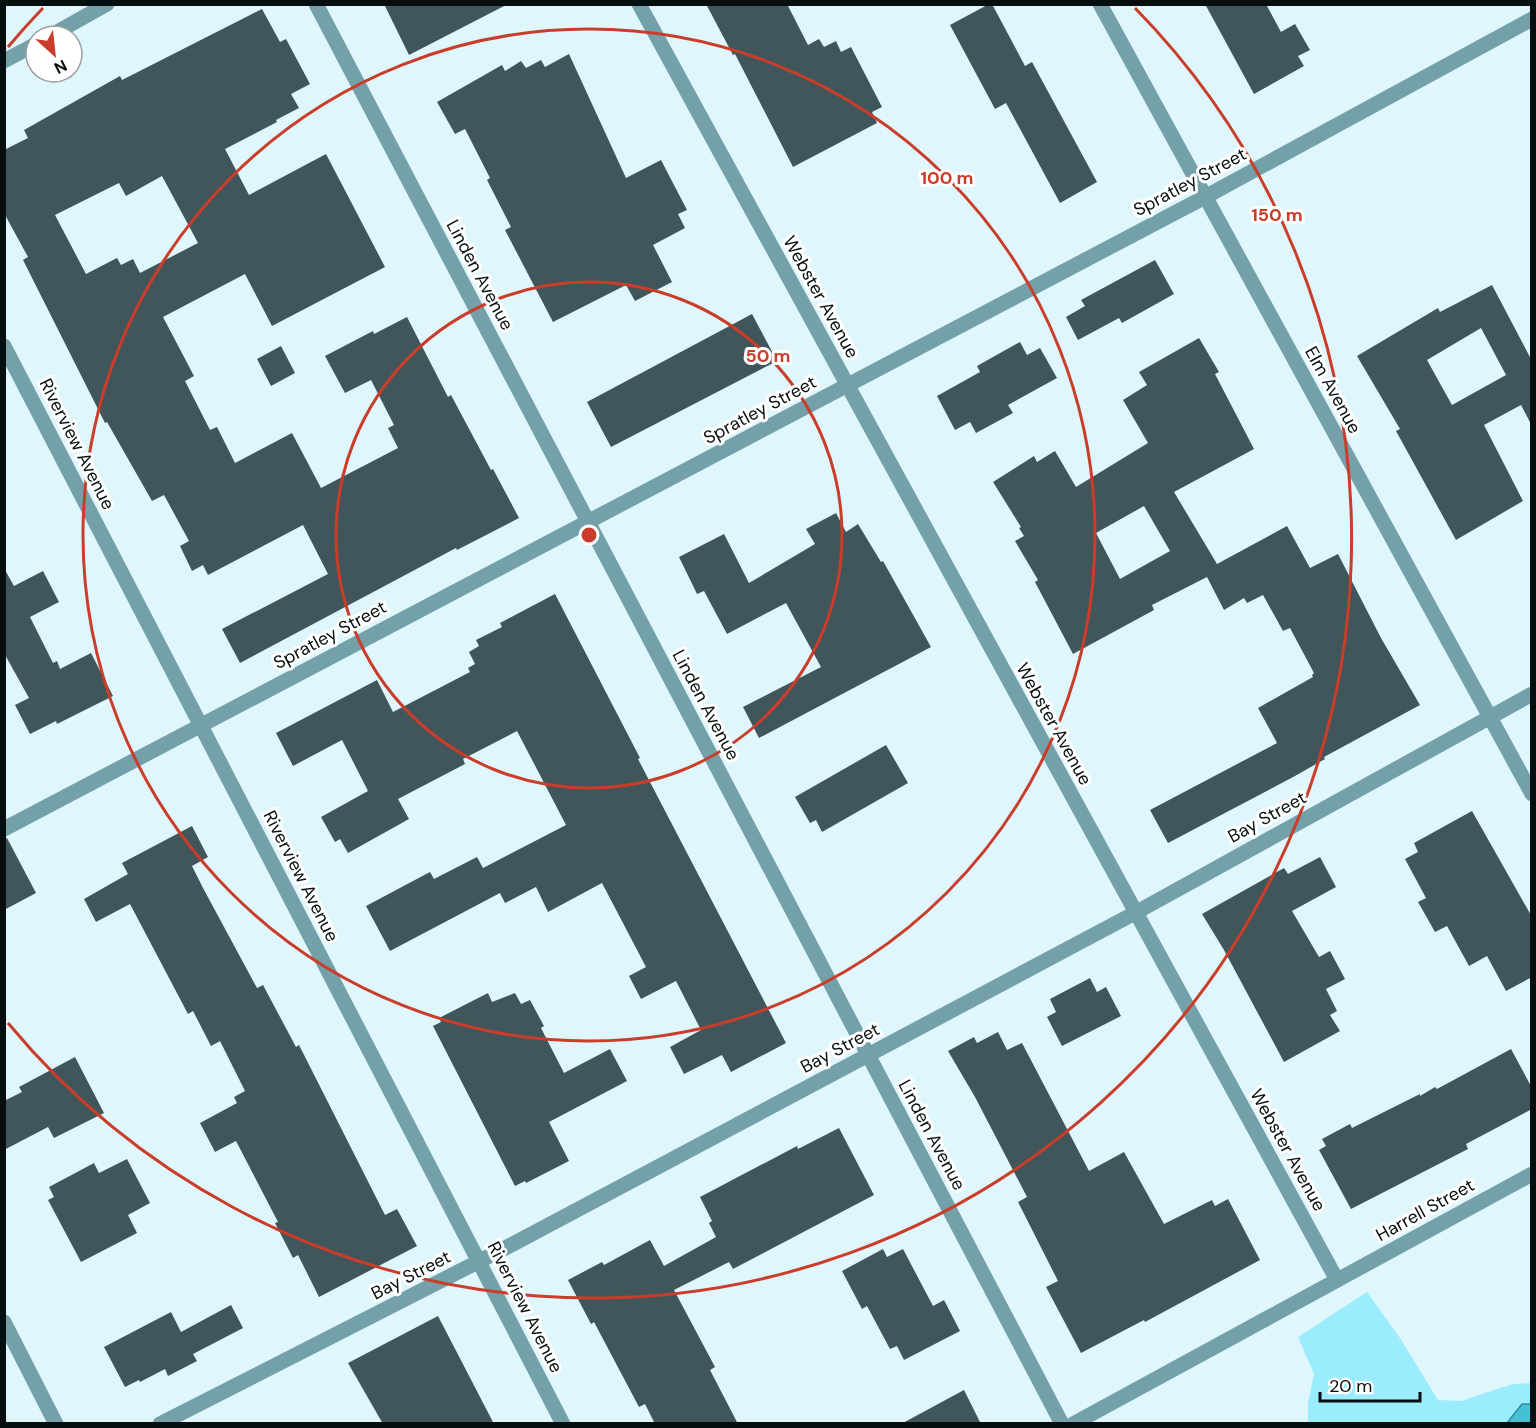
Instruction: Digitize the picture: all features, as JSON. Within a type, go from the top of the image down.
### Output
[{"type":"street","points":[[71,24],[107,4]]},
{"type":"street","name":"Linden Avenue","points":[[316,4],[1062,1424]]},
{"type":"street","name":"Webster Avenue","points":[[639,4],[1337,1280]]},
{"type":"street","name":"Elm Avenue","points":[[1100,4],[1532,794]]},
{"type":"street","name":"Spratley Street","points":[[4,829],[848,386],[1532,19]]},
{"type":"street","points":[[4,61],[24,50]]},
{"type":"street","name":"Riverview Avenue","points":[[4,346],[563,1424]]},
{"type":"street","name":"Bay Street","points":[[160,1424],[480,1262],[1135,913],[1532,694]]},
{"type":"street","name":"Harrell Street","points":[[1337,1280],[1532,1174]]},
{"type":"street","points":[[1073,1424],[1337,1280]]},
{"type":"street","points":[[4,1322],[56,1424]]},
{"type":"shaded area","points":[[1367,1292],[1400,1338],[1438,1400],[1461,1401],[1513,1384],[1531,1383],[1531,1423],[1308,1423],[1308,1403],[1314,1374],[1298,1337]]},
{"type":"shaded area","points":[[1522,1404],[1531,1404],[1531,1423],[1507,1423]]},
{"type":"building","points":[[384,4],[508,4],[409,55]]},
{"type":"building","points":[[706,4],[787,4],[808,45],[819,39],[824,47],[836,41],[841,52],[851,47],[882,107],[872,112],[877,123],[793,167],[735,54],[733,55]]},
{"type":"building","points":[[992,4],[1025,66],[1032,62],[1097,182],[1060,203],[1006,103],[995,109],[950,25]]},
{"type":"building","points":[[1205,4],[1266,4],[1281,32],[1295,24],[1310,50],[1298,56],[1304,66],[1254,94]]},
{"type":"building","points":[[262,9],[280,42],[286,39],[310,84],[291,94],[299,108],[225,149],[249,195],[326,154],[385,267],[272,326],[245,274],[163,317],[194,376],[185,381],[210,430],[217,427],[235,463],[292,433],[321,488],[398,448],[388,428],[394,425],[371,380],[345,393],[325,356],[373,331],[374,334],[407,317],[448,397],[451,395],[519,518],[457,550],[456,548],[240,663],[222,629],[328,574],[303,525],[208,575],[203,565],[192,571],[180,546],[189,541],[164,495],[152,501],[107,422],[105,423],[23,260],[28,257],[4,213],[4,150],[28,138],[24,130],[120,76],[122,80]],"holes":[[[162,176],[198,243],[140,273],[133,259],[121,265],[117,258],[86,274],[55,215],[119,183],[126,196]]]},
{"type":"building","points":[[569,54],[626,178],[661,160],[687,210],[678,214],[685,228],[653,245],[672,282],[635,301],[626,285],[553,322],[505,230],[511,227],[487,180],[490,178],[465,129],[455,134],[437,102],[502,65],[505,71],[521,61],[526,68],[541,60],[545,67]]},
{"type":"building","points":[[1155,260],[1174,294],[1122,323],[1119,318],[1078,340],[1066,317],[1085,306],[1081,300]]},
{"type":"building","points":[[1492,285],[1532,361],[1532,426],[1521,405],[1484,425],[1523,501],[1456,540],[1396,431],[1400,429],[1357,356],[1438,308],[1440,312]],"holes":[[[1481,328],[1506,375],[1452,405],[1427,360]]]},
{"type":"building","points":[[752,314],[777,361],[611,447],[587,402]]},
{"type":"building","points":[[1199,338],[1219,372],[1215,374],[1254,449],[1174,492],[1217,564],[1287,526],[1310,568],[1338,554],[1381,638],[1420,705],[1324,757],[1325,759],[1295,776],[1168,843],[1150,810],[1277,743],[1258,708],[1313,677],[1314,673],[1290,628],[1283,631],[1263,595],[1247,603],[1244,598],[1224,610],[1207,577],[1152,605],[1154,610],[1073,654],[1035,582],[1038,580],[1015,541],[1024,536],[1019,528],[1021,527],[993,482],[1034,456],[1037,462],[1055,451],[1076,487],[1148,443],[1123,400],[1147,385],[1139,372]],"holes":[[[1144,506],[1170,551],[1120,579],[1096,533]]]},
{"type":"building","points":[[1020,342],[1027,355],[1040,348],[1057,378],[1008,405],[1013,413],[976,433],[970,422],[955,430],[937,396],[980,372],[977,366]]},
{"type":"building","points":[[281,346],[295,373],[271,386],[257,359]]},
{"type":"building","points":[[836,513],[846,532],[858,524],[881,562],[883,561],[931,647],[759,738],[743,707],[821,667],[786,603],[727,634],[704,591],[697,594],[679,557],[724,534],[749,583],[815,544],[806,529]]},
{"type":"building","points":[[4,568],[14,586],[43,571],[59,602],[30,617],[53,663],[57,661],[60,669],[91,653],[113,696],[57,724],[56,721],[30,734],[15,705],[29,698],[4,653]]},
{"type":"building","points":[[555,594],[786,1043],[731,1072],[722,1055],[684,1074],[670,1047],[701,1030],[676,981],[641,999],[629,976],[646,967],[602,883],[548,912],[536,887],[505,903],[500,893],[390,951],[366,906],[430,872],[434,879],[477,857],[483,868],[566,825],[517,731],[463,759],[465,764],[398,799],[409,819],[348,853],[340,839],[335,842],[321,817],[368,791],[342,740],[293,766],[276,733],[377,680],[393,712],[470,672],[468,668],[475,664],[469,652],[479,646],[476,640],[502,627],[500,623]]},
{"type":"building","points":[[886,745],[908,783],[822,832],[816,820],[810,823],[795,797]]},
{"type":"building","points":[[1472,811],[1532,917],[1532,977],[1506,991],[1487,956],[1469,966],[1447,926],[1435,932],[1418,902],[1426,898],[1405,859],[1418,852],[1414,843]]},
{"type":"building","points":[[192,826],[208,857],[192,866],[203,888],[257,988],[263,985],[296,1047],[299,1045],[385,1215],[397,1209],[417,1246],[319,1297],[298,1255],[293,1258],[275,1223],[278,1222],[236,1141],[215,1152],[200,1123],[237,1103],[234,1097],[245,1091],[220,1041],[211,1046],[193,1011],[188,1014],[130,904],[96,922],[84,899],[128,874],[122,863]]},
{"type":"building","points":[[7,838],[36,893],[4,910],[4,839]]},
{"type":"building","points":[[1320,857],[1336,887],[1292,911],[1319,957],[1330,951],[1345,979],[1326,989],[1337,1011],[1330,1015],[1340,1031],[1284,1062],[1202,914],[1284,868],[1288,874]]},
{"type":"building","points":[[1090,978],[1097,992],[1106,987],[1121,1016],[1062,1046],[1047,1017],[1056,1012],[1050,999]]},
{"type":"building","points":[[488,993],[492,1002],[515,993],[521,1004],[530,1000],[544,1026],[541,1028],[564,1073],[610,1049],[627,1081],[549,1122],[569,1161],[526,1183],[525,1181],[515,1186],[433,1026],[441,1022],[439,1018]]},
{"type":"building","points":[[998,1032],[1007,1050],[1022,1043],[1089,1171],[1124,1152],[1164,1224],[1212,1200],[1215,1206],[1228,1199],[1260,1260],[1145,1322],[1144,1320],[1081,1353],[1046,1287],[1058,1281],[1018,1202],[1027,1197],[975,1097],[948,1051],[974,1037],[977,1043]]},
{"type":"building","points":[[1511,1049],[1532,1088],[1532,1109],[1466,1144],[1468,1149],[1351,1209],[1319,1150],[1326,1146],[1322,1139],[1350,1124],[1352,1128],[1435,1087],[1437,1089]]},
{"type":"building","points":[[75,1057],[104,1113],[54,1138],[48,1127],[4,1150],[4,1101],[22,1092],[19,1087]]},
{"type":"building","points":[[839,1128],[874,1195],[733,1269],[729,1262],[674,1290],[715,1367],[710,1370],[738,1424],[655,1424],[645,1404],[639,1407],[594,1322],[591,1324],[568,1280],[602,1262],[604,1265],[650,1240],[664,1266],[716,1237],[709,1223],[712,1221],[700,1197],[797,1146],[798,1149]]},
{"type":"building","points":[[127,1159],[150,1203],[128,1215],[137,1233],[81,1262],[48,1200],[54,1197],[49,1187],[94,1163],[99,1173]]},
{"type":"building","points":[[883,1249],[887,1257],[903,1249],[933,1306],[944,1300],[960,1331],[904,1360],[897,1346],[890,1349],[867,1306],[862,1309],[842,1271]]},
{"type":"building","points":[[231,1305],[243,1328],[193,1354],[197,1361],[168,1376],[165,1369],[125,1387],[104,1347],[171,1312],[181,1332]]},
{"type":"building","points":[[438,1316],[494,1424],[383,1424],[348,1363]]},
{"type":"building","points":[[964,1390],[981,1424],[901,1424]]}]
